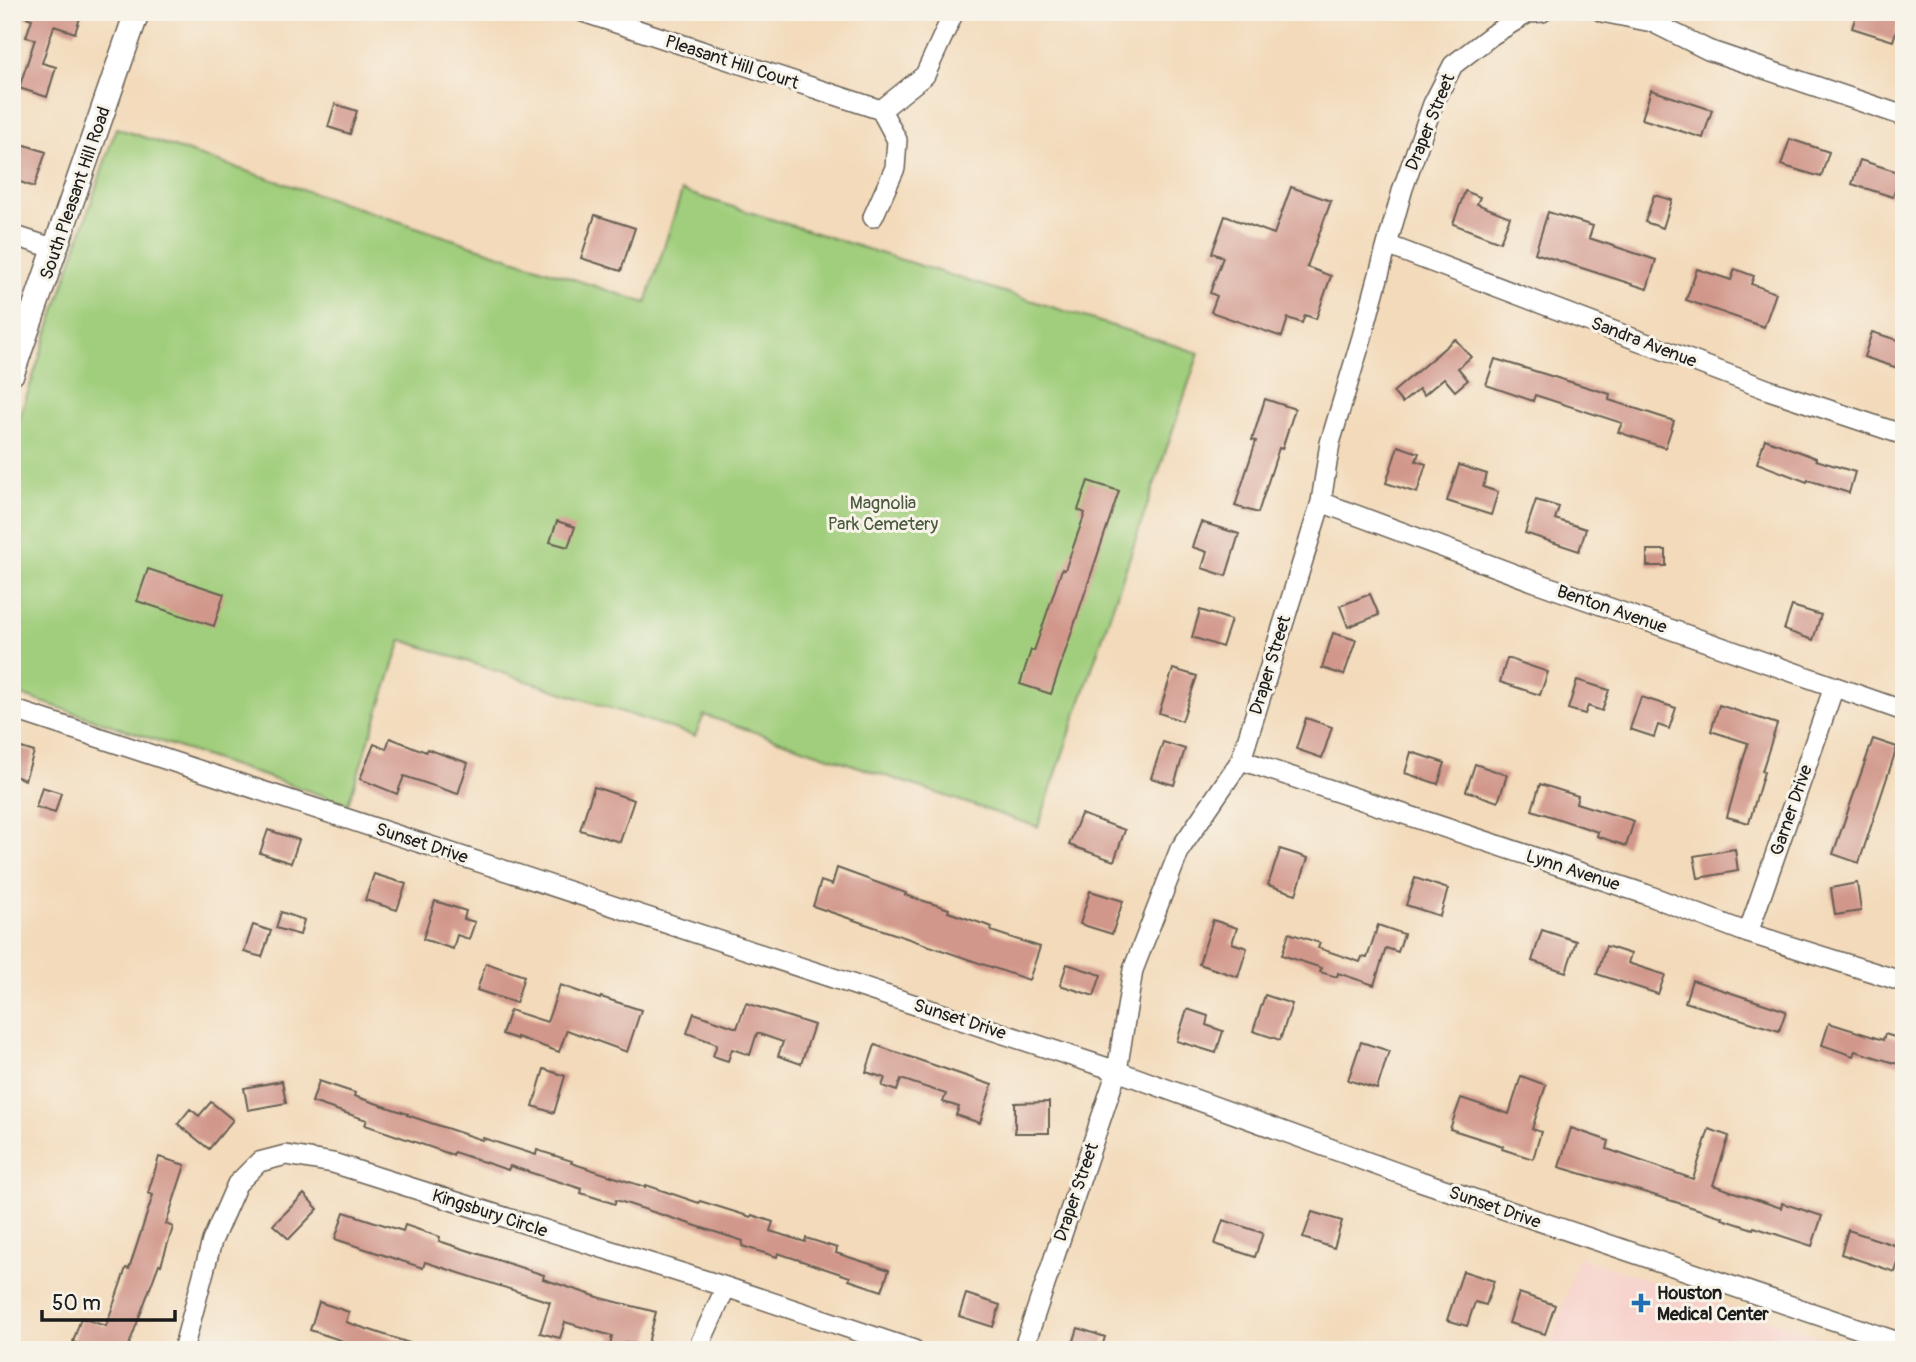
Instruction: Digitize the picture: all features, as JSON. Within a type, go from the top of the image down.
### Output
[{"type":"street","name":"South Pleasant Hill Road","points":[[12,373],[137,12]]},
{"type":"street","name":"Pleasant Hill Court","points":[[583,12],[881,110]]},
{"type":"street","points":[[873,217],[895,167],[897,140],[881,110],[925,75],[954,12]]},
{"type":"street","name":"Draper Street","points":[[1023,1350],[1117,1071],[1133,970],[1180,849],[1241,760],[1321,502],[1330,443],[1403,188],[1433,104],[1453,65],[1528,13],[1542,12]]},
{"type":"street","points":[[1602,12],[1653,17],[1708,50],[1904,116]]},
{"type":"street","points":[[12,235],[56,249]]},
{"type":"street","name":"Sandra Avenue","points":[[1387,245],[1769,390],[1904,435]]},
{"type":"street","name":"Benton Avenue","points":[[1321,502],[1541,584],[1904,711]]},
{"type":"street","name":"Garner Drive","points":[[1748,933],[1834,687]]},
{"type":"street","name":"Sunset Drive","points":[[12,709],[1117,1071],[1420,1181],[1904,1343]]},
{"type":"street","name":"Lynn Avenue","points":[[1241,760],[1645,894],[1748,933],[1904,982]]},
{"type":"street","name":"Kingsbury Circle","points":[[189,1348],[212,1241],[237,1184],[258,1162],[286,1155],[333,1163],[726,1287],[914,1350]]},
{"type":"street","points":[[697,1350],[726,1287]]},
{"type":"shaded area","name":"Houston Medical Center","points":[[1578,1257],[1860,1350],[1549,1350]]},
{"type":"green space","name":"Magnolia Park Cemetery","points":[[116,128],[646,303],[682,191],[1199,353],[1038,827],[704,715],[695,736],[402,640],[348,804],[12,692],[12,440]]},
{"type":"building","points":[[19,12],[82,12],[75,33],[54,26],[42,63],[56,67],[47,97],[19,88],[35,39],[26,37],[32,19],[19,15]]},
{"type":"building","points":[[1857,12],[1893,12],[1901,15],[1893,41],[1852,28]]},
{"type":"building","points":[[1651,90],[1712,110],[1703,138],[1642,119]]},
{"type":"building","points":[[335,104],[357,111],[350,134],[328,127]]},
{"type":"building","points":[[1790,139],[1829,152],[1821,177],[1781,165]]},
{"type":"building","points":[[22,144],[46,152],[34,187],[12,179]]},
{"type":"building","points":[[1860,160],[1901,173],[1893,197],[1852,184]]},
{"type":"building","points":[[1291,187],[1331,201],[1307,267],[1331,276],[1316,319],[1305,315],[1302,323],[1288,318],[1282,337],[1211,312],[1217,296],[1210,293],[1223,257],[1212,253],[1225,216],[1274,234]]},
{"type":"building","points":[[1465,191],[1480,197],[1477,204],[1510,217],[1500,242],[1453,224]]},
{"type":"building","points":[[1654,195],[1672,200],[1663,228],[1645,222]]},
{"type":"building","points":[[1548,212],[1593,226],[1589,238],[1656,260],[1647,289],[1535,253]]},
{"type":"building","points":[[595,215],[635,228],[621,271],[581,258]]},
{"type":"building","points":[[1697,269],[1731,280],[1735,269],[1754,276],[1751,284],[1776,293],[1764,327],[1686,300]]},
{"type":"building","points":[[1872,332],[1904,342],[1904,370],[1864,357]]},
{"type":"building","points":[[1455,339],[1471,357],[1458,368],[1468,380],[1455,391],[1444,378],[1424,395],[1419,389],[1402,403],[1393,392]]},
{"type":"building","points":[[1495,359],[1610,394],[1609,400],[1674,421],[1665,448],[1618,432],[1622,423],[1535,395],[1533,401],[1486,385]]},
{"type":"building","points":[[1265,399],[1295,409],[1258,513],[1235,506],[1256,441],[1252,440]]},
{"type":"building","points":[[1765,439],[1816,460],[1855,472],[1849,493],[1808,480],[1807,482],[1757,463]]},
{"type":"building","points":[[1398,446],[1419,453],[1416,461],[1426,464],[1417,493],[1386,483]]},
{"type":"building","points":[[1459,465],[1487,474],[1483,487],[1498,492],[1491,515],[1447,501]]},
{"type":"building","points":[[1088,481],[1119,491],[1051,694],[1020,684],[1085,513],[1078,510]]},
{"type":"building","points":[[1536,500],[1559,507],[1555,519],[1586,529],[1579,551],[1525,533]]},
{"type":"building","points":[[557,521],[575,527],[568,547],[550,542]]},
{"type":"building","points":[[1201,522],[1239,534],[1226,576],[1202,568],[1207,552],[1192,547]]},
{"type":"building","points":[[1647,550],[1666,550],[1666,566],[1647,566]]},
{"type":"building","points":[[148,569],[224,594],[214,626],[137,601]]},
{"type":"building","points":[[1370,594],[1379,615],[1348,627],[1340,606]]},
{"type":"building","points":[[1792,606],[1821,615],[1813,640],[1784,630]]},
{"type":"building","points":[[1200,610],[1231,620],[1222,647],[1192,637]]},
{"type":"building","points":[[1333,633],[1356,640],[1344,675],[1322,668]]},
{"type":"building","points":[[1507,658],[1548,672],[1540,695],[1500,682]]},
{"type":"building","points":[[1173,669],[1197,676],[1182,721],[1159,713]]},
{"type":"building","points":[[1577,680],[1609,690],[1602,711],[1588,706],[1585,714],[1568,709]]},
{"type":"building","points":[[1641,697],[1676,708],[1669,729],[1658,725],[1654,737],[1630,729]]},
{"type":"building","points":[[1719,705],[1777,724],[1749,823],[1727,817],[1748,743],[1711,731]]},
{"type":"building","points":[[1306,718],[1332,727],[1322,758],[1296,749]]},
{"type":"building","points":[[390,738],[426,752],[427,749],[468,763],[458,794],[404,776],[397,794],[360,779],[374,744],[386,749]]},
{"type":"building","points":[[1873,739],[1897,747],[1859,863],[1833,854]]},
{"type":"building","points":[[1163,742],[1185,749],[1174,785],[1151,778]]},
{"type":"building","points":[[12,745],[34,752],[25,780],[12,775]]},
{"type":"building","points":[[1411,752],[1445,763],[1438,784],[1405,773]]},
{"type":"building","points":[[1475,764],[1507,775],[1498,802],[1466,791]]},
{"type":"building","points":[[1540,784],[1578,796],[1576,803],[1634,821],[1626,846],[1597,836],[1598,832],[1532,810]]},
{"type":"building","points":[[42,787],[61,793],[55,813],[36,807]]},
{"type":"building","points":[[594,787],[634,800],[620,842],[580,830]]},
{"type":"building","points":[[1081,814],[1125,830],[1114,861],[1069,845]]},
{"type":"building","points":[[268,830],[299,840],[291,863],[260,853]]},
{"type":"building","points":[[1280,849],[1308,858],[1296,894],[1268,885]]},
{"type":"building","points":[[1735,849],[1738,871],[1698,878],[1694,856]]},
{"type":"building","points":[[837,868],[949,909],[948,912],[992,927],[991,931],[1040,947],[1029,980],[813,906],[821,881],[832,885]]},
{"type":"building","points":[[374,874],[406,884],[397,910],[365,900]]},
{"type":"building","points":[[1415,878],[1448,889],[1440,916],[1406,905]]},
{"type":"building","points":[[1857,883],[1861,911],[1835,915],[1831,888]]},
{"type":"building","points":[[1090,891],[1123,901],[1112,934],[1080,924]]},
{"type":"building","points":[[435,901],[466,911],[464,919],[475,922],[469,939],[457,935],[453,949],[423,939]]},
{"type":"building","points":[[281,912],[304,920],[300,935],[276,928]]},
{"type":"building","points":[[1213,920],[1237,928],[1232,943],[1247,948],[1238,977],[1199,964]]},
{"type":"building","points":[[253,925],[271,931],[262,957],[244,952]]},
{"type":"building","points":[[1378,925],[1404,934],[1398,952],[1386,948],[1374,985],[1338,973],[1337,977],[1320,972],[1322,968],[1282,955],[1289,933],[1320,943],[1318,948],[1360,962],[1362,957],[1367,958]]},
{"type":"building","points":[[1542,930],[1576,941],[1566,972],[1532,961]]},
{"type":"building","points":[[1606,946],[1631,954],[1628,963],[1665,975],[1658,994],[1597,974]]},
{"type":"building","points":[[486,963],[524,976],[516,1003],[477,990]]},
{"type":"building","points":[[1067,964],[1101,975],[1094,996],[1060,985]]},
{"type":"building","points":[[1692,980],[1786,1011],[1779,1031],[1685,1002]]},
{"type":"building","points":[[560,985],[641,1010],[627,1052],[567,1030],[559,1052],[502,1034],[510,1010],[547,1022]]},
{"type":"building","points":[[1265,995],[1292,1004],[1280,1040],[1253,1031]]},
{"type":"building","points":[[746,1003],[814,1025],[801,1064],[778,1056],[783,1042],[757,1033],[750,1055],[732,1049],[728,1061],[713,1056],[717,1044],[687,1033],[694,1013],[737,1028]]},
{"type":"building","points":[[1187,1009],[1208,1016],[1206,1025],[1223,1031],[1216,1053],[1177,1041]]},
{"type":"building","points":[[1829,1023],[1883,1040],[1885,1034],[1904,1040],[1904,1066],[1855,1051],[1853,1056],[1822,1045]]},
{"type":"building","points":[[1361,1042],[1389,1051],[1377,1089],[1348,1080]]},
{"type":"building","points":[[875,1045],[992,1085],[980,1123],[956,1115],[959,1107],[943,1102],[946,1094],[901,1079],[897,1091],[882,1086],[885,1078],[866,1072]]},
{"type":"building","points":[[544,1069],[565,1076],[554,1113],[533,1106]]},
{"type":"building","points":[[1521,1076],[1546,1085],[1532,1129],[1541,1132],[1533,1159],[1450,1129],[1461,1098],[1509,1114]]},
{"type":"building","points":[[282,1081],[286,1103],[248,1110],[244,1088]]},
{"type":"building","points":[[319,1081],[355,1093],[354,1096],[482,1140],[483,1138],[536,1155],[537,1150],[645,1187],[646,1185],[699,1203],[700,1201],[773,1222],[770,1231],[837,1248],[836,1253],[889,1270],[882,1291],[849,1280],[850,1277],[778,1253],[777,1257],[742,1246],[743,1241],[616,1200],[615,1204],[581,1193],[582,1189],[510,1166],[508,1170],[454,1152],[453,1155],[365,1125],[367,1120],[312,1102]]},
{"type":"building","points":[[211,1102],[233,1120],[209,1149],[178,1124],[190,1109],[199,1116]]},
{"type":"building","points":[[1049,1102],[1049,1133],[1015,1133],[1015,1103]]},
{"type":"building","points":[[1571,1128],[1609,1141],[1607,1149],[1693,1179],[1709,1129],[1729,1136],[1713,1185],[1781,1208],[1782,1203],[1822,1216],[1812,1246],[1559,1167]]},
{"type":"building","points":[[159,1157],[185,1165],[166,1224],[173,1227],[127,1350],[96,1350],[73,1342],[81,1318],[106,1326],[126,1268],[129,1269],[153,1195],[148,1193]]},
{"type":"building","points":[[304,1194],[318,1209],[289,1239],[273,1225]]},
{"type":"building","points":[[344,1212],[403,1231],[405,1225],[440,1237],[439,1241],[544,1275],[543,1279],[656,1312],[647,1347],[625,1342],[623,1350],[610,1346],[612,1336],[565,1322],[560,1338],[540,1333],[550,1302],[425,1262],[423,1268],[335,1239]]},
{"type":"building","points":[[1312,1212],[1342,1221],[1334,1248],[1303,1238]]},
{"type":"building","points":[[1223,1220],[1263,1233],[1255,1257],[1215,1244]]},
{"type":"building","points":[[1848,1230],[1903,1248],[1895,1272],[1841,1254]]},
{"type":"building","points":[[1463,1271],[1494,1281],[1486,1305],[1475,1302],[1467,1326],[1447,1320]]},
{"type":"building","points":[[1519,1293],[1555,1305],[1545,1334],[1509,1323]]},
{"type":"building","points":[[966,1294],[1000,1305],[993,1327],[959,1316]]},
{"type":"building","points":[[319,1302],[349,1312],[346,1322],[421,1347],[420,1350],[370,1350],[310,1330]]},
{"type":"building","points":[[1078,1328],[1105,1337],[1101,1350],[1071,1350]]},
{"type":"place","name":"Houston Medical Center","points":[[1641,1303]]}]
